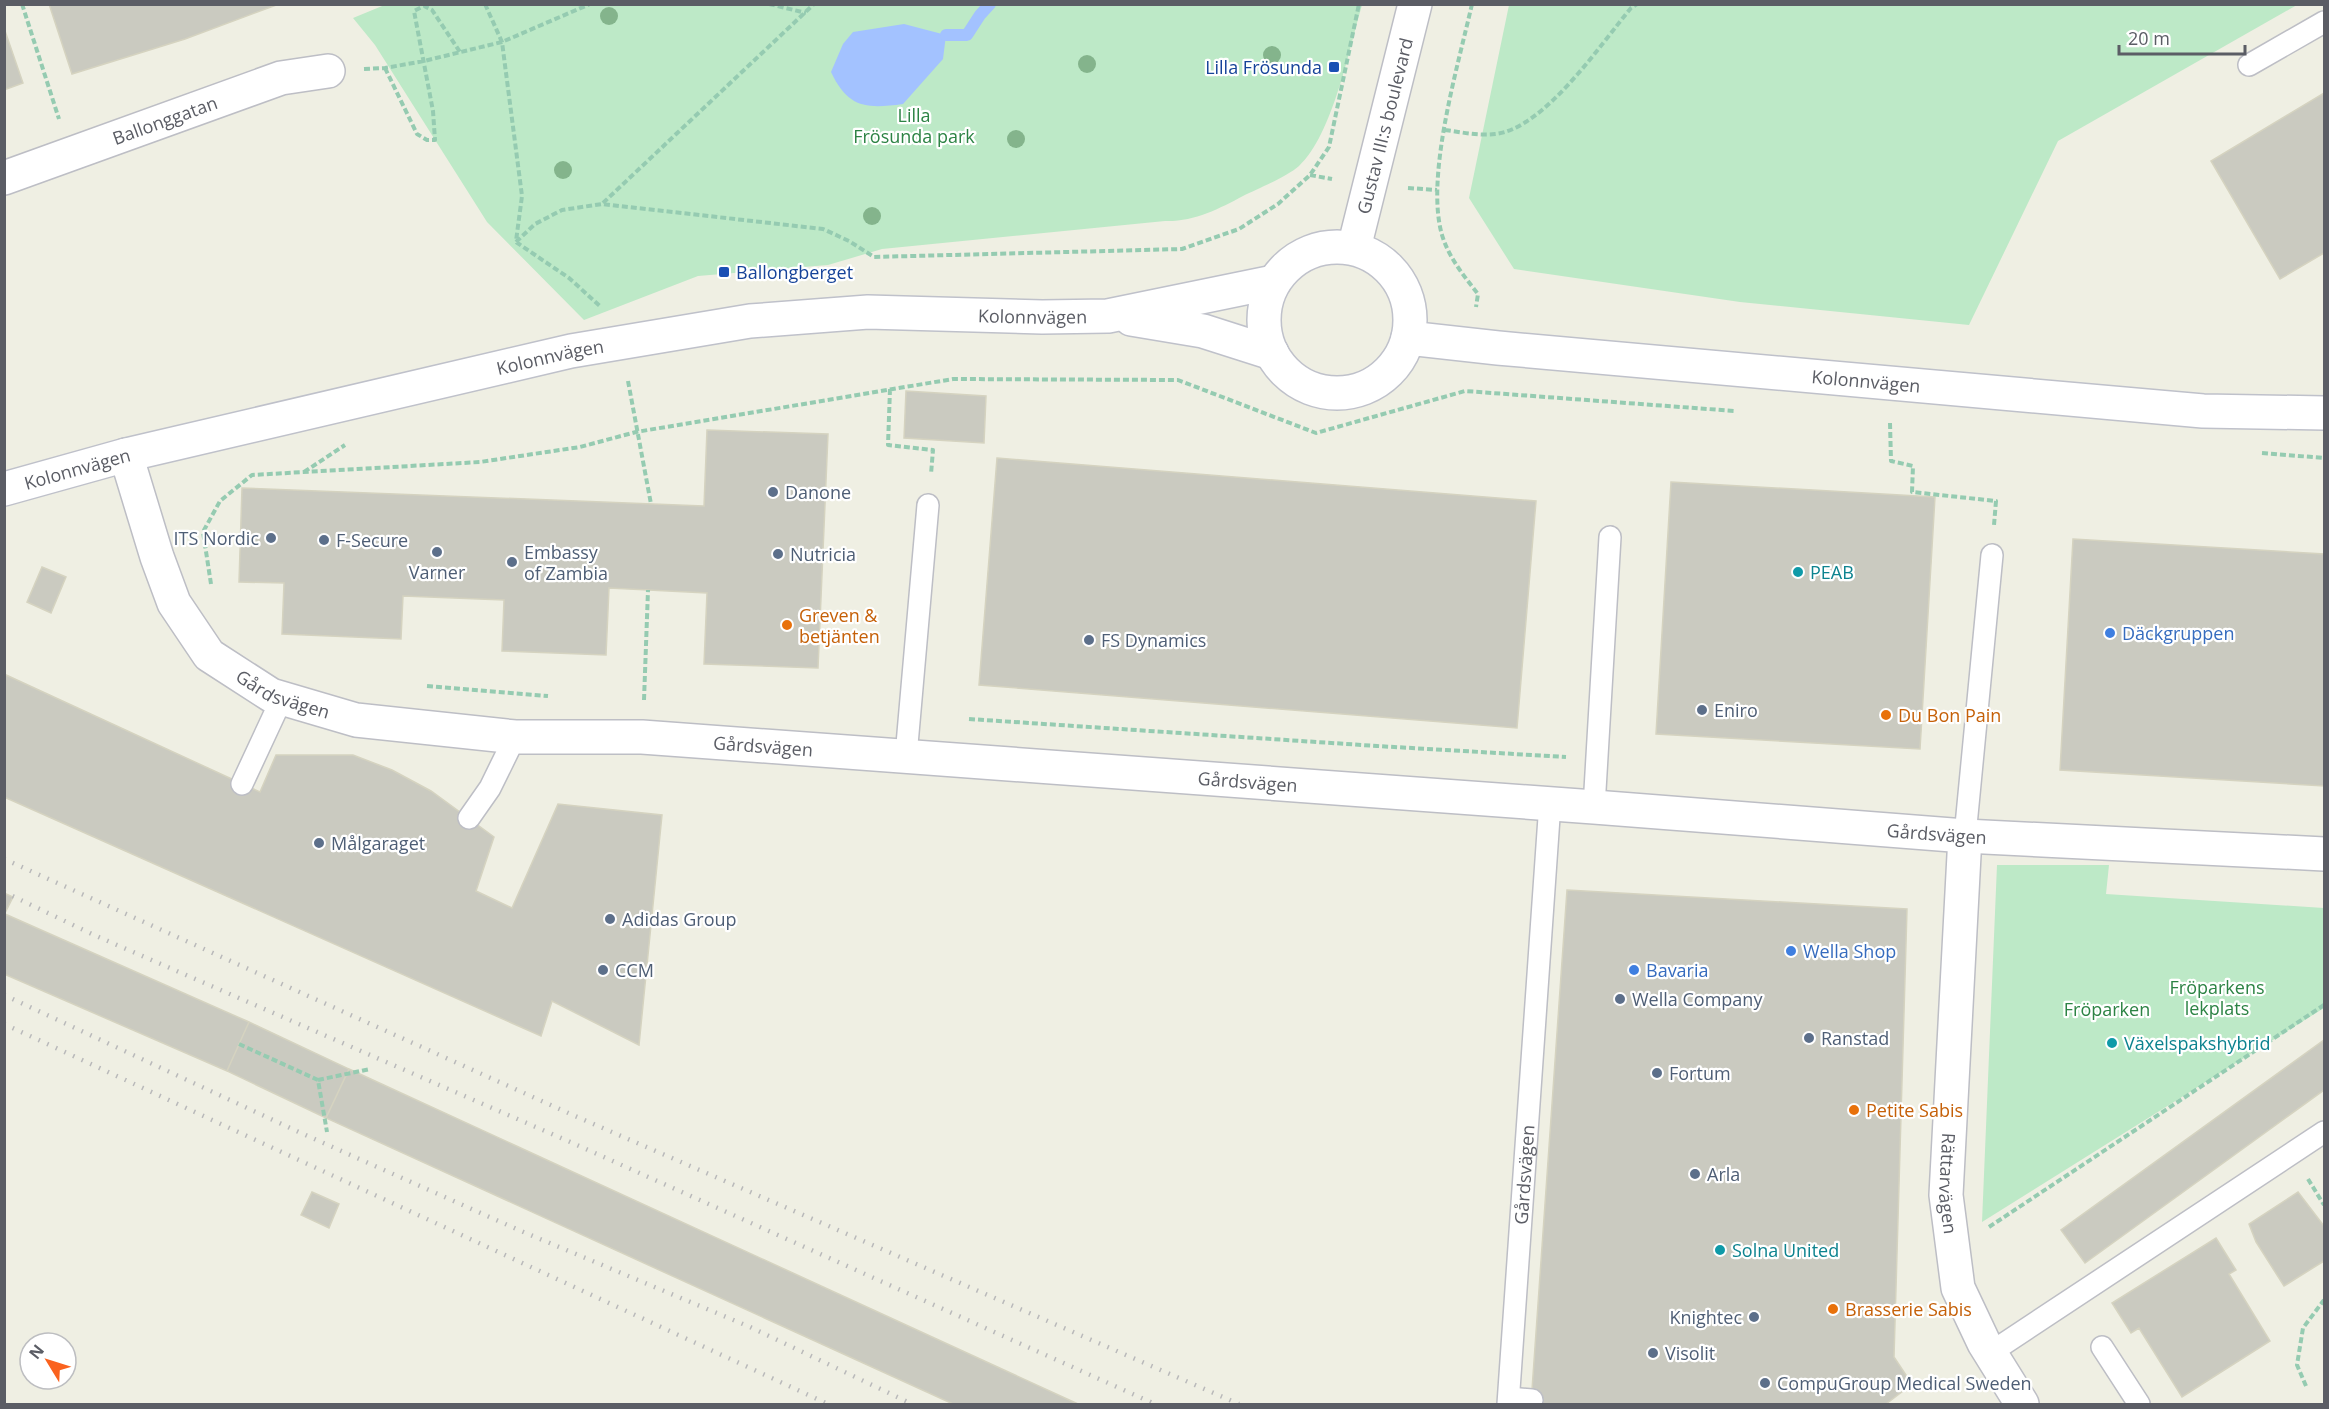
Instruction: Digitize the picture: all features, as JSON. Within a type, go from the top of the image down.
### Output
[{"type":"street","name":"Gustav III:s boulevard","points":[[1354,248],[1415,4]]},
{"type":"street","name":"Ballonggatan","points":[[4,178],[281,78],[328,71]]},
{"type":"street","points":[[1331,246],[1354,248],[1376,257],[1393,273],[1405,292],[1410,314],[1408,338],[1398,361],[1381,379],[1359,390],[1333,393],[1309,387],[1288,374],[1272,353],[1265,330],[1266,305],[1274,282],[1289,264],[1309,252],[1331,246]]},
{"type":"street","name":"Kolonnvägen","points":[[1108,316],[1274,282]]},
{"type":"street","name":"Kolonnvägen","points":[[4,489],[126,455],[571,351],[750,321],[868,312],[1042,317],[1108,316],[1203,331],[1272,353]]},
{"type":"street","name":"Kolonnvägen","points":[[1408,338],[2203,411],[2325,413]]},
{"type":"street","name":"Gårdsvägen","points":[[126,455],[156,557],[174,603],[209,655],[271,695],[356,720],[515,737],[642,737],[1550,803],[1965,837],[2325,855]]},
{"type":"street","name":"Rättarvägen","points":[[1965,837],[1946,1196],[1958,1288],[1990,1353],[2022,1404]]},
{"type":"lane","points":[[2249,65],[2325,22]]},
{"type":"lane","points":[[906,756],[928,505]]},
{"type":"lane","points":[[1593,807],[1610,537]]},
{"type":"lane","points":[[1965,837],[1992,555]]},
{"type":"lane","points":[[242,784],[282,698]]},
{"type":"lane","points":[[469,818],[490,788],[515,737]]},
{"type":"lane","name":"Gårdsvägen","points":[[1508,1401],[1550,803]]},
{"type":"lane","points":[[1990,1353],[2325,1132]]},
{"type":"lane","points":[[2102,1347],[2139,1404]]},
{"type":"lane","points":[[1508,1401],[1532,1400]]},
{"type":"path","points":[[22,4],[70,154]]},
{"type":"path","points":[[485,4],[502,42],[522,196],[516,242]]},
{"type":"path","points":[[460,52],[432,10],[424,6],[414,11],[424,61],[434,111],[435,140],[427,140],[417,134],[385,68],[424,61],[502,42],[590,4]]},
{"type":"path","points":[[769,4],[806,13]]},
{"type":"path","points":[[602,204],[814,4]]},
{"type":"path","points":[[516,242],[535,224],[562,210],[602,204],[823,230],[849,241],[874,257],[1182,249],[1239,229],[1278,204],[1310,175],[1329,147],[1359,4]]},
{"type":"path","points":[[1472,4],[1444,130],[1437,190],[1442,235],[1455,265],[1478,294]]},
{"type":"path","points":[[1444,130],[1496,135],[1524,123],[1560,96],[1595,51],[1631,8],[1637,4]]},
{"type":"path","points":[[516,242],[569,278],[603,309]]},
{"type":"path","points":[[627,378],[651,504]]},
{"type":"path","points":[[215,593],[210,582],[202,532],[220,501],[252,475],[480,462],[580,447],[636,432],[953,379],[1178,380],[1316,433],[1465,391]]},
{"type":"path","points":[[890,389],[888,445],[933,450],[928,505]]},
{"type":"path","points":[[1890,423],[1891,461],[1913,466],[1912,492],[1996,501]]},
{"type":"path","points":[[303,472],[354,440]]},
{"type":"path","points":[[642,737],[648,590]]},
{"type":"path","points":[[418,685],[549,696]]},
{"type":"path","points":[[968,719],[1398,748],[1597,758]]},
{"type":"path","points":[[1953,1250],[2325,1005]]},
{"type":"path","points":[[239,1044],[318,1080],[370,1069]]},
{"type":"path","points":[[318,1080],[327,1132]]},
{"type":"path","points":[[2306,1176],[2325,1204]]},
{"type":"path","points":[[2306,1386],[2297,1365],[2303,1329],[2325,1300]]},
{"type":"green space","name":"Lilla Frösunda park","points":[[387,4],[1362,5],[1338,90],[1321,134],[1311,152],[1299,166],[1288,174],[1215,210],[1175,221],[882,249],[828,265],[698,276],[584,320],[487,222],[375,45],[353,18]]},
{"type":"green space","points":[[1509,4],[2297,5],[2058,141],[1969,325],[1740,302],[1514,269],[1469,198]]},
{"type":"green space","name":"Fröparken","points":[[1997,865],[2109,865],[2106,894],[2324,908],[2324,1008],[1982,1222]]},
{"type":"water","points":[[904,24],[946,35],[943,59],[903,104],[868,106],[851,99],[837,84],[831,72],[843,44],[853,32]]},
{"type":"building","points":[[49,4],[279,4],[185,39],[72,74]]},
{"type":"building","points":[[4,28],[23,83],[4,90]]},
{"type":"building","points":[[2324,93],[2324,253],[2280,279],[2211,161]]},
{"type":"building","points":[[906,391],[986,396],[984,443],[904,438]]},
{"type":"building","points":[[707,430],[828,434],[818,668],[704,664],[707,593],[609,588],[606,655],[502,651],[504,600],[403,596],[401,639],[282,634],[284,583],[239,582],[242,488],[704,506]]},
{"type":"building","points":[[997,458],[1536,501],[1517,728],[979,685]]},
{"type":"building","name":"PEAB","points":[[1671,482],[1935,497],[1920,749],[1656,734]]},
{"type":"building","points":[[2073,539],[2324,554],[2324,786],[2060,770]]},
{"type":"building","points":[[42,567],[66,577],[51,613],[27,602]]},
{"type":"building","points":[[4,674],[260,792],[276,755],[353,755],[392,770],[431,791],[494,837],[476,891],[512,908],[558,804],[662,815],[639,1045],[552,1001],[541,1036],[4,797]]},
{"type":"building","name":"Solna United","points":[[1567,890],[1907,909],[1894,1357],[1912,1384],[1886,1404],[1531,1404]]},
{"type":"building","points":[[4,893],[13,897],[4,915]]},
{"type":"building","points":[[5,914],[249,1022],[227,1071],[4,974]]},
{"type":"building","points":[[249,1022],[349,1069],[326,1118],[227,1071]]},
{"type":"building","points":[[2324,1040],[2324,1090],[2085,1263],[2061,1230]]},
{"type":"building","points":[[349,1069],[1078,1404],[953,1404],[326,1118]]},
{"type":"building","points":[[312,1192],[339,1204],[329,1228],[301,1215]]},
{"type":"building","points":[[2298,1192],[2324,1226],[2324,1261],[2284,1286],[2256,1242],[2249,1224]]},
{"type":"building","points":[[2216,1238],[2236,1270],[2229,1274],[2270,1341],[2182,1397],[2139,1328],[2131,1333],[2112,1303]]},
{"type":"waterway","points":[[946,35],[967,35],[990,4]]},
{"type":"railway","points":[[4,859],[575,1116],[1239,1404]]},
{"type":"railway","points":[[4,892],[94,935],[568,1141],[1155,1404]]},
{"type":"railway","points":[[4,995],[301,1133],[521,1231],[750,1327],[912,1404]]},
{"type":"railway","points":[[4,1024],[828,1404]]},
{"type":"place","name":"Lilla Frösunda","points":[[1334,67]]},
{"type":"place","name":"Ballongberget","points":[[724,272]]},
{"type":"place","name":"Danone","points":[[773,492]]},
{"type":"place","name":"ITS Nordic","points":[[271,538]]},
{"type":"place","name":"F-Secure","points":[[324,540]]},
{"type":"place","name":"Varner","points":[[437,552]]},
{"type":"place","name":"Nutricia","points":[[778,554]]},
{"type":"place","name":"Embassy of Zambia","points":[[512,562]]},
{"type":"place","name":"PEAB","points":[[1798,572]]},
{"type":"place","name":"Greven & betjänten","points":[[787,625]]},
{"type":"place","name":"Däckgruppen","points":[[2110,633]]},
{"type":"place","name":"FS Dynamics","points":[[1089,640]]},
{"type":"place","name":"Eniro","points":[[1702,710]]},
{"type":"place","name":"Du Bon Pain","points":[[1886,715]]},
{"type":"place","name":"Målgaraget","points":[[319,843]]},
{"type":"place","name":"Adidas Group","points":[[610,919]]},
{"type":"place","name":"Wella Shop","points":[[1791,951]]},
{"type":"place","name":"CCM","points":[[603,970]]},
{"type":"place","name":"Bavaria","points":[[1634,970]]},
{"type":"place","name":"Wella Company","points":[[1620,999]]},
{"type":"place","name":"Ranstad","points":[[1809,1038]]},
{"type":"place","name":"Växelspakshybrid","points":[[2112,1043]]},
{"type":"place","name":"Fortum","points":[[1657,1073]]},
{"type":"place","name":"Petite Sabis","points":[[1854,1110]]},
{"type":"place","name":"Arla","points":[[1695,1174]]},
{"type":"place","name":"Solna United","points":[[1720,1250]]},
{"type":"place","name":"Brasserie Sabis","points":[[1833,1309]]},
{"type":"place","name":"Knightec","points":[[1754,1317]]},
{"type":"place","name":"Visolit","points":[[1653,1353]]},
{"type":"place","name":"CompuGroup Medical Sweden","points":[[1765,1383]]},
{"type":"park label","name":"Fröparkens lekplats","points":[[2217,997]]}]
